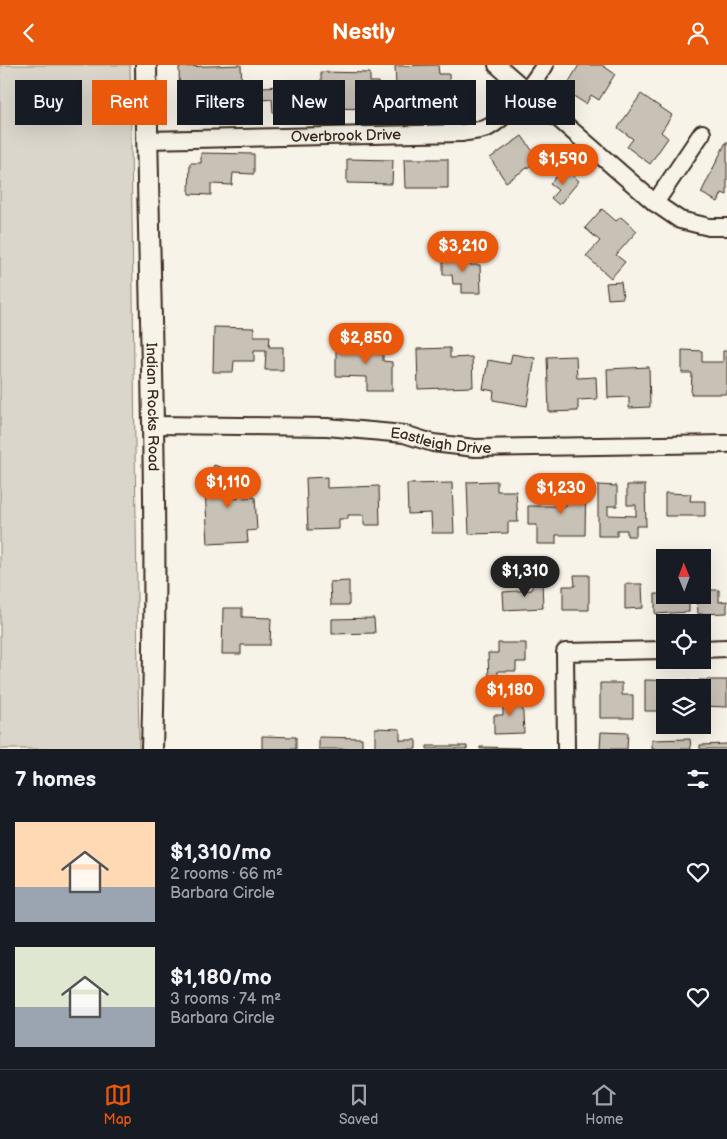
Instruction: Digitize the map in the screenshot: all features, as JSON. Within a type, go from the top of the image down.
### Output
[{"type":"street","name":"Indian Rocks Road","points":[[146,65],[154,425],[154,671],[152,749]]},
{"type":"street","points":[[496,65],[515,80]]},
{"type":"street","name":"Overbrook Drive","points":[[535,80],[545,65]]},
{"type":"street","name":"Overbrook Drive","points":[[147,140],[462,133],[490,125]]},
{"type":"street","points":[[567,125],[655,203],[680,220],[709,227],[727,227]]},
{"type":"street","points":[[655,203],[702,133]]},
{"type":"street","name":"Eastleigh Drive","points":[[154,425],[327,427],[404,434],[433,443],[475,449],[727,445]]},
{"type":"street","points":[[711,649],[727,648]]},
{"type":"street","points":[[566,749],[565,652],[656,650]]},
{"type":"shaded area","points":[[0,65],[130,65],[130,80],[92,80],[92,125],[131,125],[139,749],[0,749]]},
{"type":"building","points":[[241,65],[242,80],[179,80],[179,67]]},
{"type":"building","points":[[438,65],[439,74],[449,74],[449,80],[396,80],[395,66]]},
{"type":"building","points":[[579,65],[602,65],[615,74],[599,100],[591,95],[586,104],[575,97],[575,80],[570,80]]},
{"type":"building","points":[[321,72],[370,73],[370,80],[355,80],[355,109],[345,108],[345,80],[321,80]]},
{"type":"building","points":[[273,86],[273,112],[272,99],[263,100],[263,87]]},
{"type":"building","points":[[641,94],[672,115],[661,132],[668,138],[650,164],[627,147],[633,139],[618,128]]},
{"type":"building","points":[[522,136],[539,160],[506,182],[490,158]]},
{"type":"building","points":[[726,142],[727,195],[722,193],[718,202],[701,193]]},
{"type":"building","points":[[201,153],[254,154],[254,174],[233,173],[232,185],[211,184],[211,195],[189,194],[190,163],[201,163]]},
{"type":"building","points":[[347,159],[393,160],[392,184],[347,183]]},
{"type":"building","points":[[404,159],[448,159],[448,188],[405,188]]},
{"type":"building","points":[[564,168],[579,181],[559,205],[551,198],[558,190],[550,184]]},
{"type":"building","points":[[602,209],[616,221],[621,217],[637,231],[616,255],[625,262],[611,278],[586,256],[600,241],[585,228]]},
{"type":"building","points":[[443,256],[470,256],[470,265],[480,265],[481,293],[462,293],[462,284],[453,284],[452,275],[443,275]]},
{"type":"building","points":[[621,282],[623,298],[608,299],[606,283]]},
{"type":"building","points":[[214,327],[254,328],[254,336],[270,336],[269,347],[283,347],[283,370],[265,370],[266,350],[254,350],[254,361],[234,361],[233,372],[213,372]]},
{"type":"building","points":[[365,339],[383,340],[383,361],[392,362],[392,391],[367,391],[367,377],[336,376],[336,345],[365,346]]},
{"type":"building","points":[[450,348],[450,358],[472,357],[473,387],[418,389],[417,349]]},
{"type":"building","points":[[682,350],[702,351],[702,362],[723,362],[723,351],[727,351],[727,394],[691,394],[692,373],[682,373]]},
{"type":"building","points":[[512,354],[535,358],[527,406],[493,400],[494,391],[483,389],[488,360],[510,364]]},
{"type":"building","points":[[576,356],[577,378],[596,377],[597,399],[578,400],[578,411],[549,412],[547,357]]},
{"type":"building","points":[[649,367],[650,407],[629,408],[629,397],[608,398],[607,369]]},
{"type":"building","points":[[214,465],[238,473],[233,499],[255,497],[257,530],[247,531],[248,542],[208,544],[205,489]]},
{"type":"building","points":[[327,477],[327,488],[379,486],[380,525],[364,525],[364,515],[348,515],[348,519],[339,519],[339,529],[308,530],[306,478]]},
{"type":"building","points":[[567,478],[586,478],[585,535],[556,535],[556,544],[537,544],[537,525],[528,525],[528,506],[566,506]]},
{"type":"building","points":[[497,481],[497,491],[516,491],[518,522],[508,522],[508,533],[469,534],[467,482]]},
{"type":"building","points":[[452,483],[454,533],[432,533],[431,513],[408,514],[407,484]]},
{"type":"building","points":[[598,485],[617,486],[617,506],[608,506],[608,515],[636,516],[636,505],[627,505],[627,485],[645,485],[646,526],[636,526],[636,536],[627,536],[627,530],[617,530],[617,536],[598,536]]},
{"type":"building","points":[[665,493],[691,494],[690,501],[705,501],[705,516],[665,516]]},
{"type":"building","points":[[574,575],[589,575],[589,610],[563,610],[563,586],[575,586]]},
{"type":"building","points":[[542,580],[543,608],[504,610],[503,592],[532,590],[532,581]]},
{"type":"building","points":[[349,581],[349,605],[331,605],[330,582]]},
{"type":"building","points":[[625,584],[642,584],[643,608],[625,609]]},
{"type":"building","points":[[711,590],[719,590],[719,602],[727,601],[727,613],[698,614],[697,604],[711,604]]},
{"type":"building","points":[[655,594],[656,604],[689,604],[689,612],[655,614]]},
{"type":"building","points":[[223,608],[242,608],[242,617],[271,618],[270,645],[241,645],[241,654],[222,654]]},
{"type":"building","points":[[374,618],[375,633],[332,634],[332,619]]},
{"type":"building","points":[[498,643],[526,643],[526,662],[516,662],[516,671],[498,671],[498,680],[489,681],[488,653],[498,653]]},
{"type":"building","points":[[645,680],[656,680],[656,711],[645,711]]},
{"type":"building","points":[[711,680],[727,680],[727,707],[711,706]]},
{"type":"building","points":[[600,683],[622,683],[622,695],[633,695],[633,718],[600,718]]},
{"type":"building","points":[[503,696],[522,696],[524,733],[494,734],[494,715],[503,715]]},
{"type":"building","points":[[375,728],[400,729],[400,740],[416,740],[416,749],[375,749]]},
{"type":"building","points":[[601,732],[628,733],[627,749],[600,749]]},
{"type":"building","points":[[262,736],[296,737],[296,749],[262,749]]},
{"type":"building","points":[[319,737],[362,738],[362,749],[319,749]]},
{"type":"building","points":[[690,739],[691,749],[652,749],[652,740]]},
{"type":"building","points":[[727,744],[727,749],[700,749],[700,745]]},
{"type":"building","points":[[427,746],[467,746],[467,749],[427,749]]},
{"type":"building","points":[[480,747],[524,748],[524,749],[480,749]]}]
